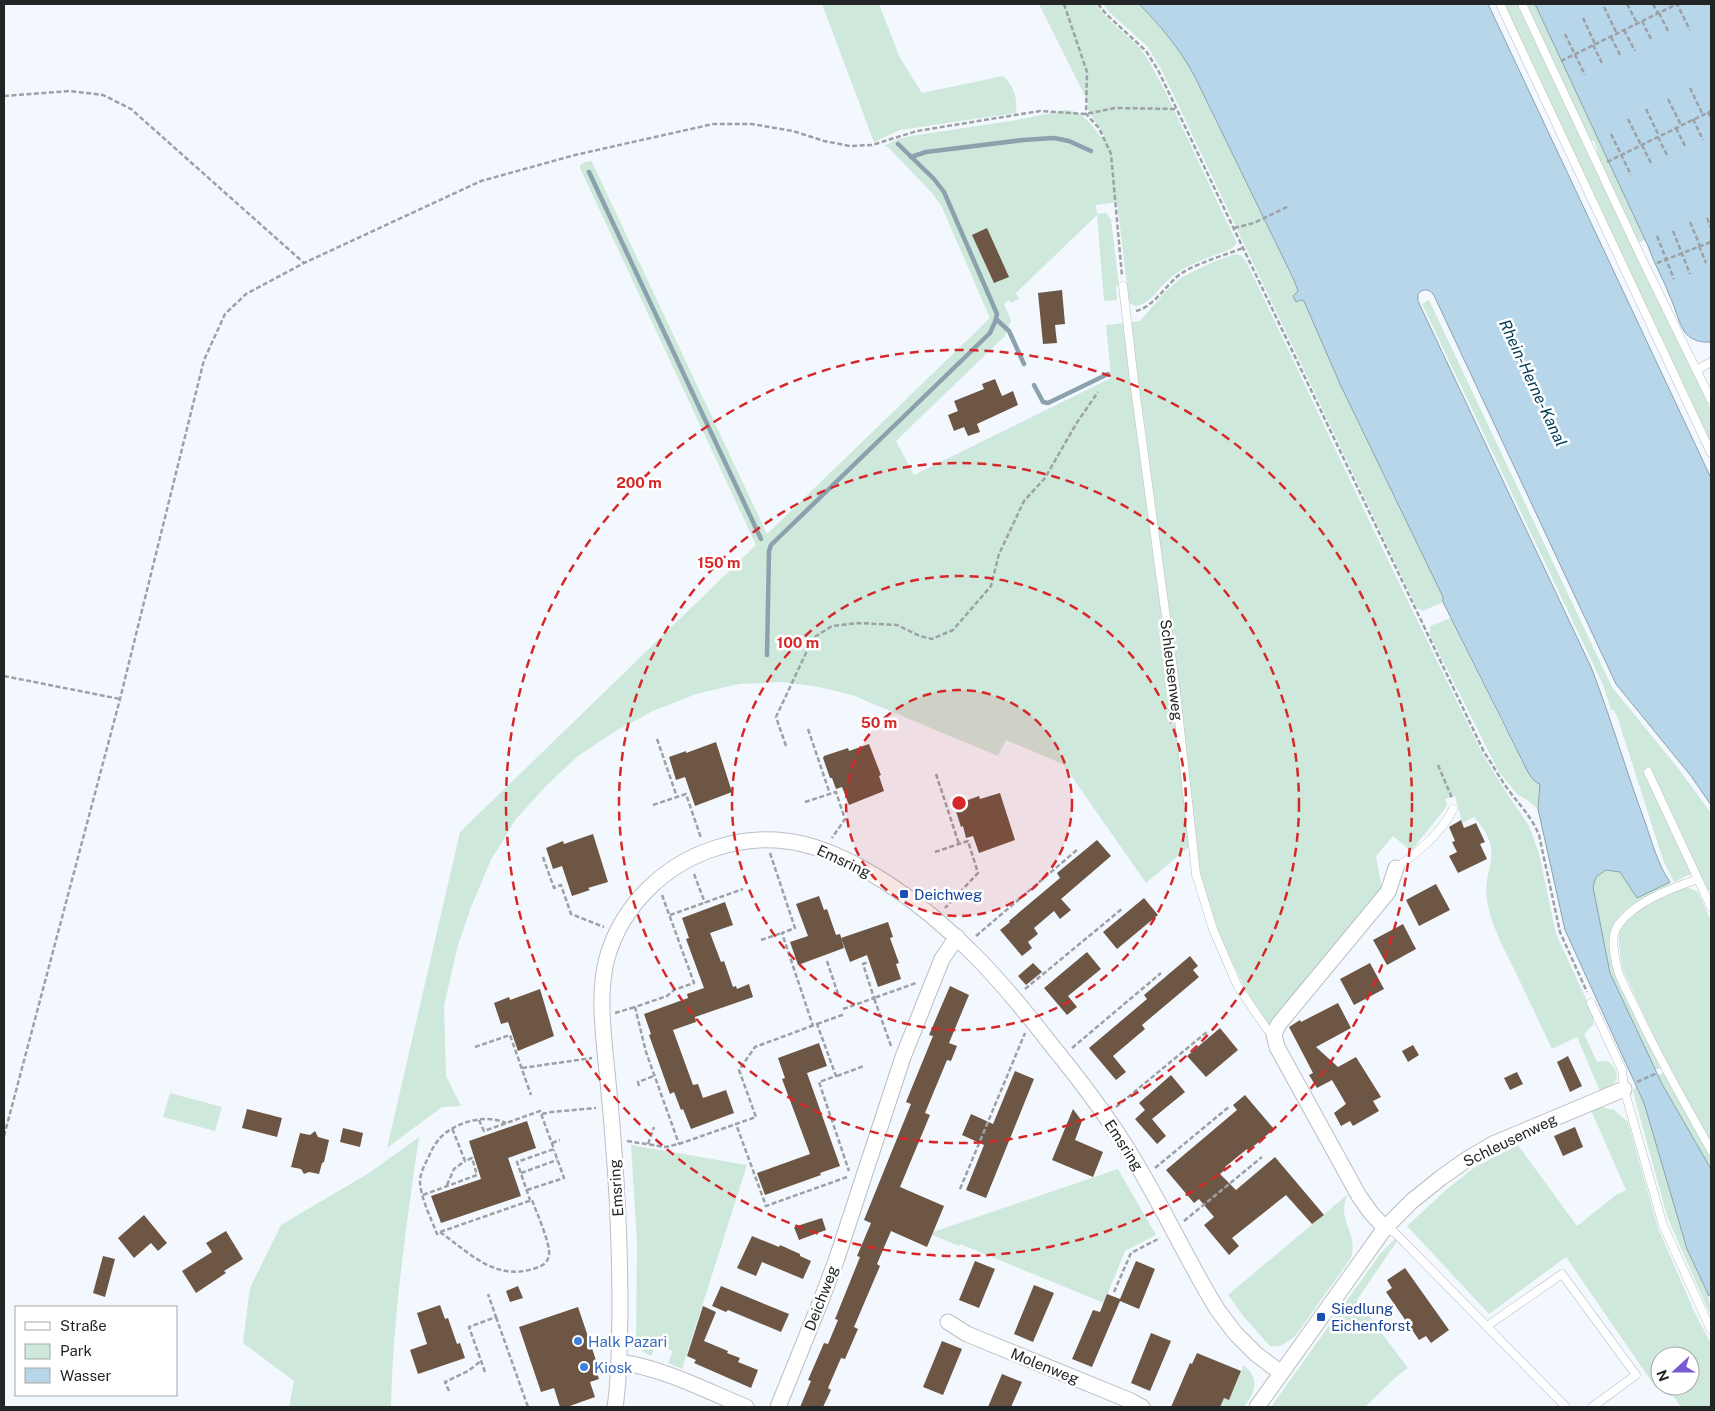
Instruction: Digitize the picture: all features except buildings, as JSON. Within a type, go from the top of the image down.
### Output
[{"type":"street","name":"Emsring","points":[[616,1407],[619,1362],[619,1220],[602,1014],[605,969],[617,932],[632,907],[654,883],[689,859],[727,844],[748,840],[770,839],[802,843],[826,850],[874,875],[915,902],[961,941],[1014,998],[1062,1057],[1106,1116],[1144,1177],[1217,1309],[1256,1354],[1281,1373]]},
{"type":"street","points":[[1274,1036],[1278,1025],[1388,892],[1396,868]]},
{"type":"street","name":"Deichweg","points":[[778,1407],[834,1266],[903,1057],[942,959],[961,941]]},
{"type":"street","name":"Schleusenweg","points":[[1274,1036],[1277,1047],[1360,1196],[1371,1213],[1385,1228]]},
{"type":"street","name":"Schleusenweg","points":[[1257,1407],[1385,1228],[1412,1201],[1442,1176],[1494,1144],[1630,1086]]},
{"type":"street","name":"Molenweg","points":[[948,1322],[967,1334],[1142,1407]]},
{"type":"street","points":[[619,1362],[640,1365],[663,1373],[746,1407]]},
{"type":"lane","points":[[1500,4],[1711,453]]},
{"type":"lane","points":[[1522,4],[1642,259],[1711,400]]},
{"type":"lane","name":"Schleusenweg","points":[[1123,286],[1135,391],[1175,684],[1196,874],[1213,929],[1238,987],[1274,1036]]},
{"type":"lane","points":[[1697,370],[1711,362]]},
{"type":"lane","points":[[1648,772],[1711,906]]},
{"type":"lane","points":[[1396,868],[1414,855],[1447,821],[1453,809]]},
{"type":"lane","points":[[1698,879],[1654,897],[1627,915],[1616,928],[1613,944],[1619,973],[1665,1070],[1711,1150]]},
{"type":"lane","points":[[1592,1003],[1630,1086],[1663,1225],[1711,1330]]},
{"type":"lane","points":[[1385,1228],[1394,1232],[1566,1407]]},
{"type":"lane","points":[[1487,1326],[1562,1274],[1636,1375],[1592,1407]]},
{"type":"path","points":[[1064,4],[1087,72],[1086,114],[1099,128],[1111,154],[1123,286]]},
{"type":"path","points":[[1098,4],[1106,14],[1146,51],[1158,70],[1481,744],[1506,786],[1534,823],[1539,835],[1560,932],[1592,1003]]},
{"type":"path","points":[[1627,4],[1637,24]]},
{"type":"path","points":[[1653,4],[1669,33]]},
{"type":"path","points":[[1555,64],[1677,4],[1690,30]]},
{"type":"path","points":[[1604,7],[1617,34]]},
{"type":"path","points":[[1583,18],[1603,65]]},
{"type":"path","points":[[1642,21],[1652,41]]},
{"type":"path","points":[[1624,30],[1635,51]]},
{"type":"path","points":[[1565,34],[1585,75]]},
{"type":"path","points":[[1610,37],[1621,57]]},
{"type":"path","points":[[1690,88],[1703,115]]},
{"type":"path","points":[[4,96],[70,91],[103,95],[131,109],[304,263]]},
{"type":"path","points":[[1668,99],[1681,125]]},
{"type":"path","points":[[4,1136],[120,699],[204,360],[225,314],[246,294],[304,263],[481,181],[576,155],[713,124],[752,124],[793,131],[824,141],[850,146],[872,144],[917,131],[1040,111],[1086,114],[1115,108],[1176,109]]},
{"type":"path","points":[[1646,109],[1668,157]]},
{"type":"path","points":[[1602,164],[1710,111],[1711,119]]},
{"type":"path","points":[[1628,119],[1652,166]]},
{"type":"path","points":[[1693,119],[1703,140]]},
{"type":"path","points":[[1676,128],[1686,148]]},
{"type":"path","points":[[1611,134],[1631,175]]},
{"type":"path","points":[[1234,228],[1254,223],[1289,206]]},
{"type":"path","points":[[1707,218],[1711,228]]},
{"type":"path","points":[[1690,222],[1706,263]]},
{"type":"path","points":[[1673,231],[1690,274]]},
{"type":"path","points":[[1657,236],[1674,279]]},
{"type":"path","points":[[1649,266],[1711,242]]},
{"type":"path","points":[[1127,314],[1152,303],[1172,280],[1187,270],[1243,248]]},
{"type":"path","points":[[786,746],[776,717],[812,638],[832,626],[858,623],[897,625],[920,636],[932,639],[953,630],[991,586],[999,554],[1024,501],[1045,478],[1076,424],[1098,392]]},
{"type":"path","points":[[4,676],[120,699]]},
{"type":"path","points":[[808,729],[830,794]]},
{"type":"path","points":[[657,739],[677,797]]},
{"type":"path","points":[[1438,764],[1452,795],[1453,809]]},
{"type":"path","points":[[936,774],[959,844]]},
{"type":"path","points":[[805,802],[836,792],[845,819],[826,850]]},
{"type":"path","points":[[653,805],[686,794],[705,852]]},
{"type":"path","points":[[762,940],[795,928],[770,857],[770,839]]},
{"type":"path","points":[[935,852],[968,841],[978,873],[936,918]]},
{"type":"path","points":[[961,941],[1078,849]]},
{"type":"path","points":[[543,857],[554,888],[561,885],[571,914],[617,932]]},
{"type":"path","points":[[689,859],[705,903]]},
{"type":"path","points":[[602,1014],[617,1013],[635,1007],[667,996],[674,990],[694,983],[670,915],[654,883]]},
{"type":"path","points":[[670,915],[743,889]]},
{"type":"path","points":[[1014,998],[1123,908]]},
{"type":"path","points":[[782,933],[814,1026]]},
{"type":"path","points":[[827,961],[838,994]]},
{"type":"path","points":[[868,962],[863,964],[893,1053],[903,1057]]},
{"type":"path","points":[[1062,1057],[1161,973]]},
{"type":"path","points":[[843,1009],[923,981],[932,984]]},
{"type":"path","points":[[673,986],[674,990]]},
{"type":"path","points":[[635,1007],[646,1052],[679,1144]]},
{"type":"path","points":[[613,1139],[665,1147],[679,1144],[756,1117],[739,1070],[755,1047],[845,1014]]},
{"type":"path","points":[[818,1024],[836,1076]]},
{"type":"path","points":[[960,1189],[1024,1034],[1035,1024]]},
{"type":"path","points":[[1106,1116],[1208,1031]]},
{"type":"path","points":[[475,1047],[510,1035],[531,1095]]},
{"type":"path","points":[[522,1068],[606,1056]]},
{"type":"path","points":[[736,1124],[766,1206],[850,1176],[819,1082],[864,1066]]},
{"type":"path","points":[[1630,1086],[1657,1073]]},
{"type":"path","points":[[639,1086],[638,1082],[654,1076]]},
{"type":"path","points":[[1144,1177],[1230,1106]]},
{"type":"path","points":[[479,1119],[484,1131],[540,1111],[542,1114],[610,1107]]},
{"type":"path","points":[[527,1190],[564,1178],[542,1114]]},
{"type":"path","points":[[506,1123],[499,1120],[479,1119],[452,1128],[442,1136],[426,1161],[420,1181],[423,1195],[437,1234],[530,1200]]},
{"type":"path","points":[[648,1144],[654,1127]]},
{"type":"path","points":[[452,1128],[465,1161]]},
{"type":"path","points":[[552,1143],[560,1140]]},
{"type":"path","points":[[440,1232],[494,1269],[509,1273],[524,1272],[544,1264],[550,1254],[518,1162],[554,1149]]},
{"type":"path","points":[[1114,1292],[1131,1253],[1187,1220],[1262,1157]]},
{"type":"path","points":[[423,1195],[477,1175],[472,1158],[454,1169],[447,1186]]},
{"type":"path","points":[[521,1173],[558,1160]]},
{"type":"path","points":[[488,1294],[528,1407]]},
{"type":"path","points":[[485,1372],[469,1327],[496,1317]]},
{"type":"path","points":[[449,1391],[445,1382],[468,1371],[481,1361]]},
{"type":"green space","points":[[822,4],[879,4],[900,58],[922,93],[1003,76],[1010,84],[1014,93],[1016,113],[900,130],[874,142]]},
{"type":"green space","points":[[1039,4],[1095,4],[1109,20],[1140,48],[1164,89],[1237,243],[1231,249],[1182,270],[1168,280],[1145,303],[1134,306],[1129,302],[1117,202],[1096,205],[1097,214],[1106,213],[1111,219],[1119,286],[1116,286],[1117,300],[1104,301],[1097,215],[1016,293],[1019,299],[1010,303],[1009,300],[1004,304],[1011,320],[1005,336],[896,441],[914,475],[1111,378],[1106,325],[1140,321],[1165,292],[1182,277],[1213,262],[1235,254],[1241,255],[1247,263],[1480,749],[1529,826],[1539,853],[1556,934],[1594,1016],[1594,1024],[1584,1034],[1597,1062],[1607,1061],[1613,1065],[1617,1079],[1611,1086],[1600,1091],[1577,1037],[1552,1049],[1499,939],[1490,914],[1486,892],[1491,862],[1490,842],[1474,817],[1462,823],[1455,796],[1445,799],[1447,805],[1445,809],[1411,851],[1393,836],[1376,856],[1382,889],[1269,1026],[1244,987],[1219,934],[1200,877],[1196,841],[1146,883],[1063,764],[1006,740],[998,756],[852,695],[819,687],[784,682],[739,684],[696,694],[653,711],[614,732],[578,756],[545,787],[516,819],[491,860],[471,907],[458,945],[444,1006],[446,1076],[461,1106],[442,1107],[387,1148],[460,832],[756,545],[580,165],[591,161],[593,164],[767,534],[990,318],[941,205],[888,147],[884,146],[898,139],[911,136],[1017,120],[1065,110],[1081,115],[1101,137],[1105,137],[1088,110],[1087,100]]},
{"type":"green space","points":[[1103,4],[1139,4],[1176,45],[1187,61],[1294,280],[1298,291],[1293,296],[1304,301],[1340,384],[1443,597],[1443,602],[1423,611],[1417,608],[1161,69],[1147,46],[1109,12]]},
{"type":"green space","points":[[1503,4],[1520,4],[1711,410],[1711,445]]},
{"type":"green space","points":[[1527,4],[1535,4],[1645,240],[1638,243],[1596,155],[1597,149],[1594,141],[1590,140]]},
{"type":"green space","points":[[1429,300],[1612,687],[1678,768],[1711,813],[1711,890],[1706,890],[1697,871],[1674,882],[1663,860],[1618,719],[1614,710],[1611,710],[1603,685],[1422,304]]},
{"type":"green space","points":[[1451,618],[1532,778],[1540,784],[1538,809],[1518,795],[1499,772],[1430,635],[1430,626]]},
{"type":"green space","points":[[1606,870],[1620,872],[1637,898],[1670,882],[1671,884],[1626,909],[1615,922],[1612,935],[1613,952],[1627,994],[1661,1068],[1655,1070],[1610,973],[1593,887],[1596,877]]},
{"type":"green space","points":[[1687,887],[1698,892],[1711,921],[1711,1143],[1673,1077],[1623,970],[1619,945],[1620,931],[1629,918],[1637,911],[1679,888]]},
{"type":"green space","points":[[1664,1072],[1711,1155],[1711,1169],[1658,1076]]},
{"type":"green space","points":[[1637,1086],[1644,1103],[1687,1249],[1709,1296],[1711,1314],[1667,1216],[1634,1096],[1633,1090]]},
{"type":"green space","points":[[170,1093],[222,1107],[215,1131],[163,1117]]},
{"type":"green space","points":[[1602,1107],[1614,1110],[1628,1122],[1658,1228],[1694,1311],[1711,1344],[1711,1407],[1681,1407],[1673,1396],[1700,1396],[1700,1346],[1650,1346],[1650,1379],[1566,1257],[1489,1314],[1407,1226],[1447,1189],[1475,1167],[1518,1145],[1577,1226],[1616,1195],[1626,1190],[1591,1110]]},
{"type":"green space","points":[[419,1137],[397,1305],[391,1407],[289,1407],[294,1381],[243,1343],[250,1288],[281,1225],[369,1173]]},
{"type":"green space","points":[[631,1145],[747,1165],[682,1369],[668,1363],[673,1351],[656,1345],[651,1356],[642,1351],[636,1340],[637,1242]]},
{"type":"green space","points":[[1118,1169],[1156,1235],[1125,1251],[1104,1303],[960,1244],[959,1246],[932,1235],[933,1232]]},
{"type":"green space","points":[[1348,1194],[1344,1211],[1352,1240],[1351,1258],[1296,1335],[1281,1345],[1270,1346],[1244,1317],[1228,1295]]},
{"type":"green space","points":[[1395,1239],[1397,1241],[1357,1300],[1408,1368],[1365,1407],[1271,1407],[1380,1254]]},
{"type":"green space","points":[[1244,1365],[1254,1381],[1251,1396],[1244,1407],[1220,1407],[1224,1398],[1229,1400]]},
{"type":"water","name":"Rhein-Herne-Kanal","points":[[1139,4],[1488,4],[1711,478],[1711,805],[1691,776],[1616,684],[1435,298],[1428,290],[1421,291],[1418,294],[1418,301],[1591,667],[1656,853],[1670,882],[1637,898],[1620,872],[1606,870],[1596,877],[1593,887],[1610,973],[1662,1084],[1711,1169],[1711,1295],[1709,1296],[1687,1249],[1644,1103],[1565,930],[1538,809],[1540,784],[1533,780],[1528,772],[1443,602],[1443,597],[1340,384],[1304,301],[1296,302],[1293,296],[1298,291],[1294,280],[1194,75],[1169,38]]},
{"type":"water","points":[[1535,4],[1711,4],[1711,342],[1693,339],[1686,334],[1682,327],[1648,246]]},
{"type":"waterway","points":[[911,157],[926,152],[1054,138],[1069,141],[1091,151]]},
{"type":"waterway","points":[[767,655],[769,551],[771,545],[990,333],[995,322],[997,314],[944,192],[934,179],[898,144]]},
{"type":"waterway","points":[[589,172],[761,539]]},
{"type":"waterway","points":[[996,319],[1009,331],[1024,364]]},
{"type":"waterway","points":[[1034,385],[1043,402],[1048,403],[1108,374]]},
{"type":"place","name":"Deichweg","points":[[904,894]]},
{"type":"place","name":"Siedlung Eichenforst","points":[[1321,1317]]},
{"type":"place","name":"Halk Pazari","points":[[578,1341]]},
{"type":"place","name":"Kiosk","points":[[584,1367]]}]
